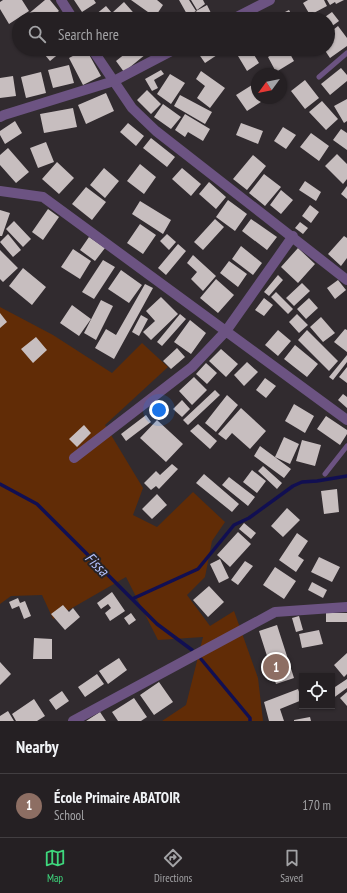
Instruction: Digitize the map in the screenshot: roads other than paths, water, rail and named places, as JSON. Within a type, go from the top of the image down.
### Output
[{"type":"street","points":[[61,0],[69,12]]},
{"type":"street","points":[[247,12],[270,0]]},
{"type":"street","points":[[97,56],[132,108],[156,131],[293,236],[347,280]]},
{"type":"street","points":[[1,115],[114,81],[162,56]]},
{"type":"street","points":[[0,191],[43,197],[347,420]]},
{"type":"street","points":[[74,458],[192,367],[226,331],[293,236]]},
{"type":"street","points":[[73,721],[275,612],[347,608]]},
{"type":"lane","points":[[319,77],[347,53]]},
{"type":"lane","points":[[325,474],[347,446]]},
{"type":"waterway","points":[[132,599],[198,569],[234,525],[249,518],[293,486],[302,482],[347,476]]},
{"type":"waterway","name":"Fissa","points":[[0,484],[37,504],[157,624],[192,650]]},
{"type":"waterway","name":"Fissa","points":[[201,659],[250,718],[250,721]]},
{"type":"place","name":"École Primaire ABATOIR","points":[[276,667]]}]
